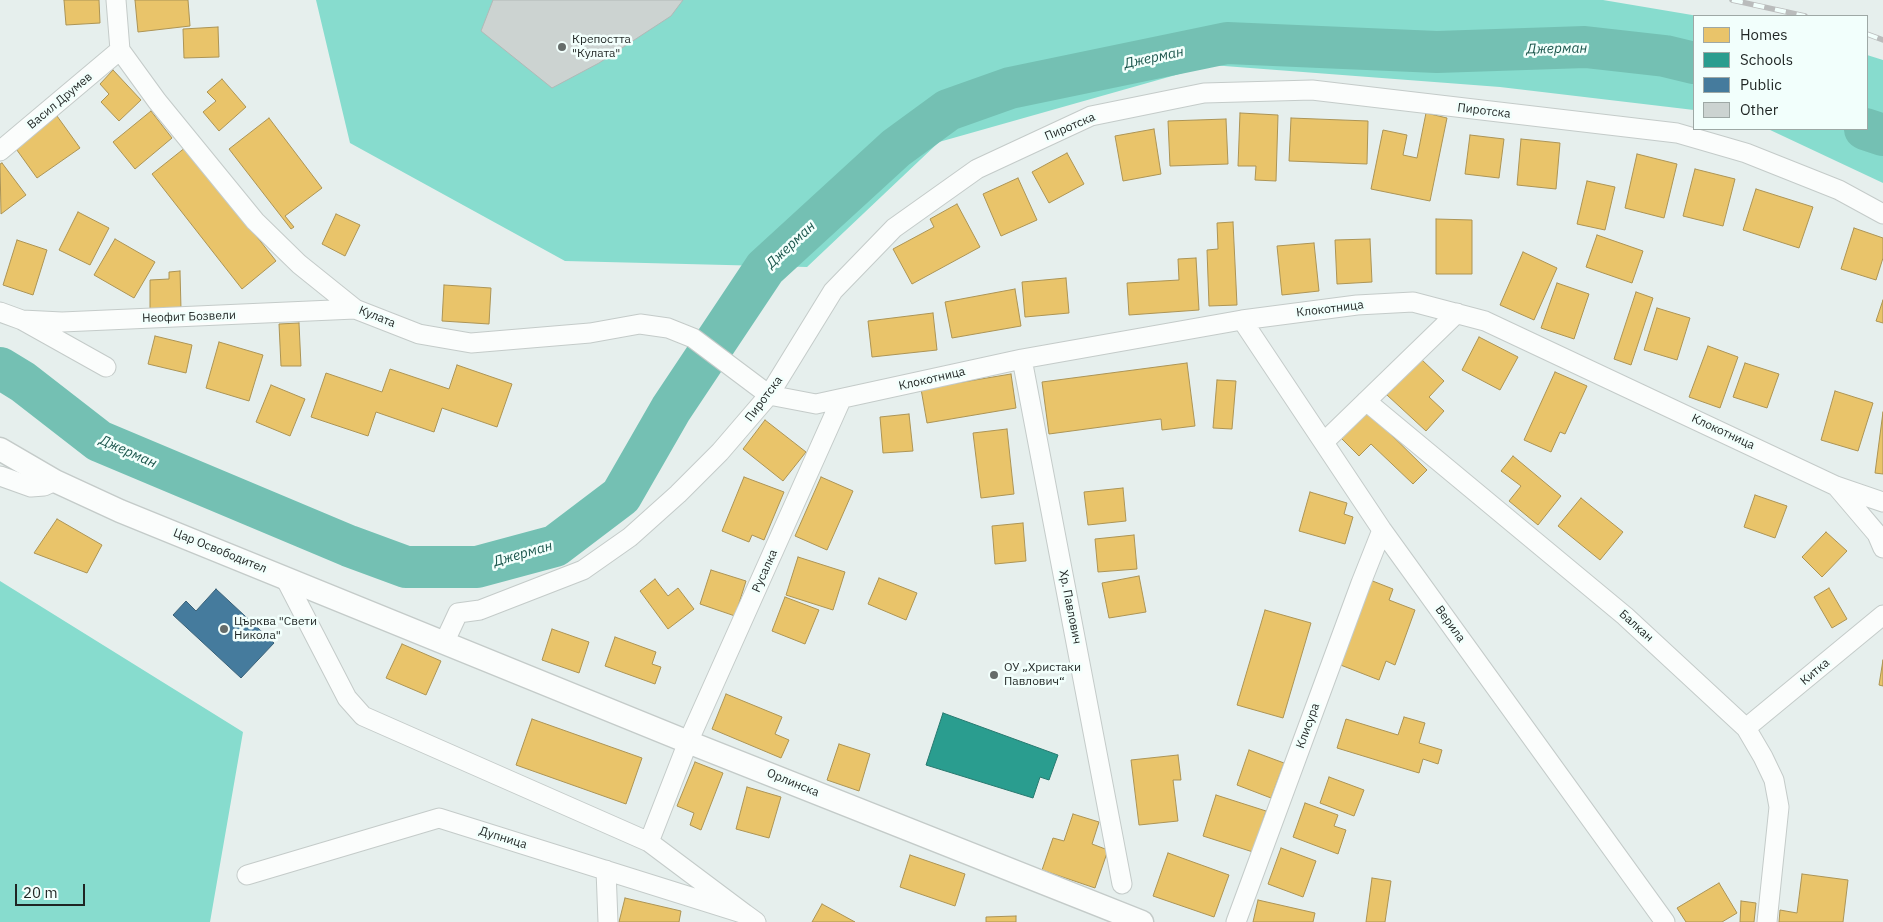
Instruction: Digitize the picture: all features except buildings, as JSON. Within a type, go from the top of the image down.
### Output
[{"type":"street","points":[[116,0],[120,50]]},
{"type":"street","name":"Васил Друмев","points":[[0,151],[120,50]]},
{"type":"street","name":"Кулата","points":[[120,50],[156,100],[255,221],[299,264],[356,309],[419,334],[471,343],[590,333],[640,324],[668,328],[693,338],[750,381]]},
{"type":"street","name":"Пиротска","points":[[444,642],[458,613],[480,610],[583,570],[630,537],[678,494],[720,452],[769,395],[834,291],[894,228],[977,169],[1091,116],[1204,93],[1312,90],[1676,133],[1756,157],[1839,190],[1883,214]]},
{"type":"street","name":"Клокотница","points":[[750,381],[769,395],[816,404],[1022,359],[1242,320],[1357,305],[1413,302],[1485,321],[1836,486],[1883,502]]},
{"type":"street","name":"Неофит Бозвели","points":[[22,320],[62,322],[356,309]]},
{"type":"street","points":[[0,312],[22,320],[106,367]]},
{"type":"street","points":[[1324,442],[1457,313]]},
{"type":"street","name":"Верила","points":[[1242,320],[1382,530],[1665,922]]},
{"type":"street","name":"Хр. Павлович","points":[[1022,359],[1122,884]]},
{"type":"street","name":"Русалка","points":[[649,842],[688,742],[841,400]]},
{"type":"street","name":"Балкан","points":[[1366,400],[1625,616],[1746,728],[1764,757],[1774,780],[1780,807],[1766,922]]},
{"type":"street","name":"Цар Освободител","points":[[0,449],[55,481],[120,511],[444,642]]},
{"type":"street","points":[[0,476],[31,487],[44,486],[55,481]]},
{"type":"street","points":[[1836,486],[1877,534],[1883,548]]},
{"type":"street","name":"Клисура","points":[[1236,922],[1382,530]]},
{"type":"street","points":[[285,578],[348,698],[363,716],[649,842],[751,918]]},
{"type":"street","name":"Китка","points":[[1746,728],[1883,615]]},
{"type":"street","name":"Орлинска","points":[[444,642],[688,742],[1142,922]]},
{"type":"street","name":"Дупница","points":[[247,875],[440,818],[751,918]]},
{"type":"street","points":[[606,870],[608,922]]},
{"type":"green space","points":[[316,0],[1603,0],[1693,15],[1693,110],[1500,87],[1211,65],[939,142],[807,267],[565,261],[350,143]]},
{"type":"green space","points":[[1868,55],[1883,60],[1883,183],[1770,130],[1868,130]]},
{"type":"green space","points":[[0,581],[243,732],[210,922],[0,922]]},
{"type":"waterway","name":"Джерман","points":[[0,368],[23,382],[99,441],[349,546],[406,567],[477,567],[555,546],[621,496],[671,409],[765,268],[896,148],[948,110],[1010,88],[1227,43],[1437,52],[1585,47],[1665,56],[1693,63]]},
{"type":"waterway","name":"Джерман","points":[[1868,130],[1883,135]]},
{"type":"railway","points":[[1732,0],[1800,15]]},
{"type":"railway","points":[[1868,34],[1883,40]]},
{"type":"place","name":"Крепостта \"Кулата\"","points":[[562,47]]},
{"type":"place","name":"Църква \"Свети Никола\"","points":[[224,629]]},
{"type":"place","name":"ОУ „Христаки Павлович“","points":[[994,675]]}]
